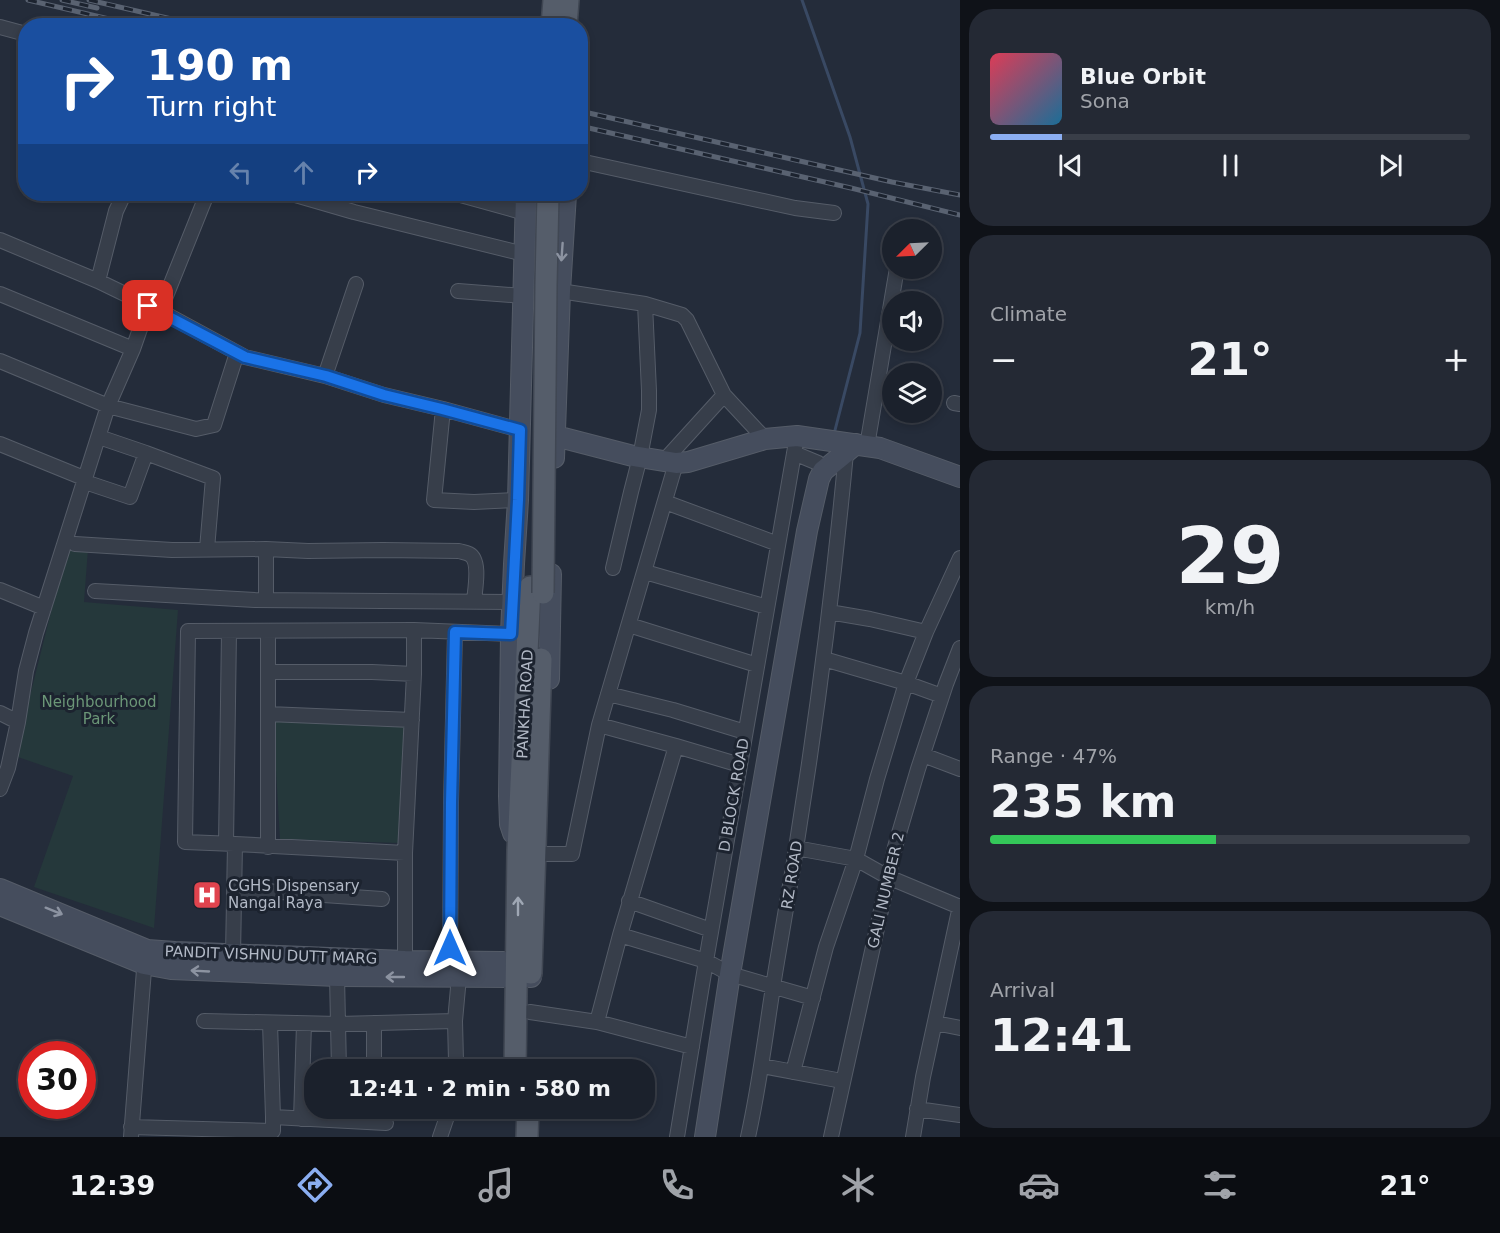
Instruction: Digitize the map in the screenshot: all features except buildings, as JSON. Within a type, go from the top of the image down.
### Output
[{"type":"main road","points":[[553,18],[554,0]]},
{"type":"main road","points":[[567,18],[568,0]]},
{"type":"main road","name":"PANKHA ROAD","points":[[534,201],[536,590]]},
{"type":"main road","name":"PANKHA ROAD","points":[[516,1059],[524,970],[548,201]]},
{"type":"main road","name":"PANKHA ROAD","points":[[524,970],[530,1012],[529,1059]]},
{"type":"main road","points":[[514,1119],[514,1137]]},
{"type":"main road","points":[[527,1137],[528,1119]]},
{"type":"street","points":[[0,27],[18,32]]},
{"type":"street","points":[[588,163],[795,208],[834,213]]},
{"type":"street","points":[[99,281],[116,212],[121,201]]},
{"type":"street","points":[[0,789],[8,768],[26,671],[108,406],[204,201]]},
{"type":"street","points":[[316,201],[524,254]]},
{"type":"street","points":[[510,201],[525,203],[518,500],[511,634],[509,796],[510,824],[527,852]]},
{"type":"street","points":[[527,852],[545,819],[555,436],[566,201]]},
{"type":"street","points":[[0,240],[99,281],[245,357],[326,376],[384,395],[640,457],[670,462],[688,462],[765,439],[796,445],[880,448],[960,477]]},
{"type":"street","name":"RZ ROAD","points":[[748,1137],[762,1066],[824,659],[829,612],[856,448],[894,279]]},
{"type":"street","points":[[326,376],[356,284]]},
{"type":"street","points":[[458,291],[523,296]]},
{"type":"street","points":[[560,291],[645,304],[682,315],[687,320],[724,395],[765,439]]},
{"type":"street","points":[[0,294],[133,349]]},
{"type":"street","points":[[613,568],[649,410],[645,304]]},
{"type":"street","points":[[0,360],[108,406],[196,429],[214,425],[237,353]]},
{"type":"street","points":[[527,852],[572,854],[599,725],[665,502],[670,462],[724,395]]},
{"type":"street","points":[[442,409],[434,500],[474,502],[518,500]]},
{"type":"street","points":[[99,437],[213,478],[207,549]]},
{"type":"street","points":[[0,444],[130,497],[146,453]]},
{"type":"street","points":[[796,445],[825,469]]},
{"type":"street","name":"D BLOCK ROAD","points":[[677,1137],[796,445]]},
{"type":"street","points":[[705,1137],[730,974],[805,543],[819,479],[825,469],[856,448]]},
{"type":"street","points":[[665,502],[778,544]]},
{"type":"street","points":[[75,544],[172,550],[459,551],[470,554],[475,561],[477,572],[474,601]]},
{"type":"street","points":[[266,549],[266,600]]},
{"type":"street","points":[[793,1072],[826,947],[855,859],[906,683],[926,632],[960,558]]},
{"type":"street","points":[[645,572],[767,607]]},
{"type":"street","points":[[0,590],[44,608]]},
{"type":"street","points":[[95,591],[266,600],[512,602]]},
{"type":"street","points":[[829,612],[926,632]]},
{"type":"street","points":[[629,625],[757,665]]},
{"type":"street","points":[[405,853],[184,843],[188,631],[414,630],[511,634]]},
{"type":"street","points":[[405,961],[405,853],[414,630]]},
{"type":"street","points":[[229,631],[230,844],[234,889],[233,954]]},
{"type":"street","points":[[268,631],[268,847]]},
{"type":"street","points":[[455,632],[451,803],[456,1059]]},
{"type":"street","name":"GALI NUMBER 2","points":[[831,1137],[895,847],[922,755],[960,648]]},
{"type":"street","points":[[824,659],[942,696]]},
{"type":"street","points":[[268,672],[414,674]]},
{"type":"street","points":[[608,694],[745,732]]},
{"type":"street","points":[[0,713],[18,722]]},
{"type":"street","points":[[268,714],[412,720]]},
{"type":"street","points":[[599,725],[740,765]]},
{"type":"street","points":[[597,1022],[629,901],[676,746]]},
{"type":"street","points":[[922,755],[960,768]]},
{"type":"street","points":[[796,848],[855,859],[888,877],[960,906],[913,1137]]},
{"type":"street","name":"PANDIT VISHNU DUTT MARG","points":[[0,889],[171,969],[337,976],[454,969],[524,970]]},
{"type":"street","points":[[234,889],[382,899]]},
{"type":"street","points":[[629,901],[711,930]]},
{"type":"street","name":"PANDIT VISHNU DUTT MARG","points":[[0,905],[145,957],[175,952],[233,954],[405,961],[454,969]]},
{"type":"street","points":[[620,934],[706,961],[730,974],[813,998]]},
{"type":"street","points":[[145,957],[131,1132],[273,1131],[270,1023]]},
{"type":"street","points":[[337,976],[339,1059]]},
{"type":"street","points":[[530,1012],[597,1022],[692,1047]]},
{"type":"street","points":[[204,1021],[338,1024],[455,1021]]},
{"type":"street","points":[[374,1023],[374,1059]]},
{"type":"street","points":[[935,1023],[960,1028]]},
{"type":"street","points":[[301,1119],[304,1024]]},
{"type":"street","points":[[762,1066],[842,1081]]},
{"type":"street","points":[[917,1109],[960,1115]]},
{"type":"street","points":[[273,1117],[304,1119]]},
{"type":"street","points":[[363,1119],[386,1123]]},
{"type":"street","points":[[440,1137],[446,1119]]},
{"type":"green space","name":"Neighbourhood Park","points":[[67,548],[88,549],[84,602],[178,610],[154,928],[34,887],[73,776],[15,756]]},
{"type":"green space","points":[[273,720],[406,726],[400,843],[280,839]]},
{"type":"waterway","points":[[802,0],[850,137],[868,204],[860,333],[834,434]]},
{"type":"railway","points":[[28,0],[105,18]]},
{"type":"railway","points":[[62,0],[97,8]]},
{"type":"railway","points":[[89,0],[167,18]]},
{"type":"railway","points":[[588,113],[892,182],[960,195]]},
{"type":"railway","points":[[588,128],[960,215]]},
{"type":"place","name":"CGHS Dispensary Nangal Raya","points":[[207,895]]},
{"type":"route","points":[[148,306],[245,357],[326,376],[384,395],[520,430],[511,634],[455,632],[450,948]]}]
